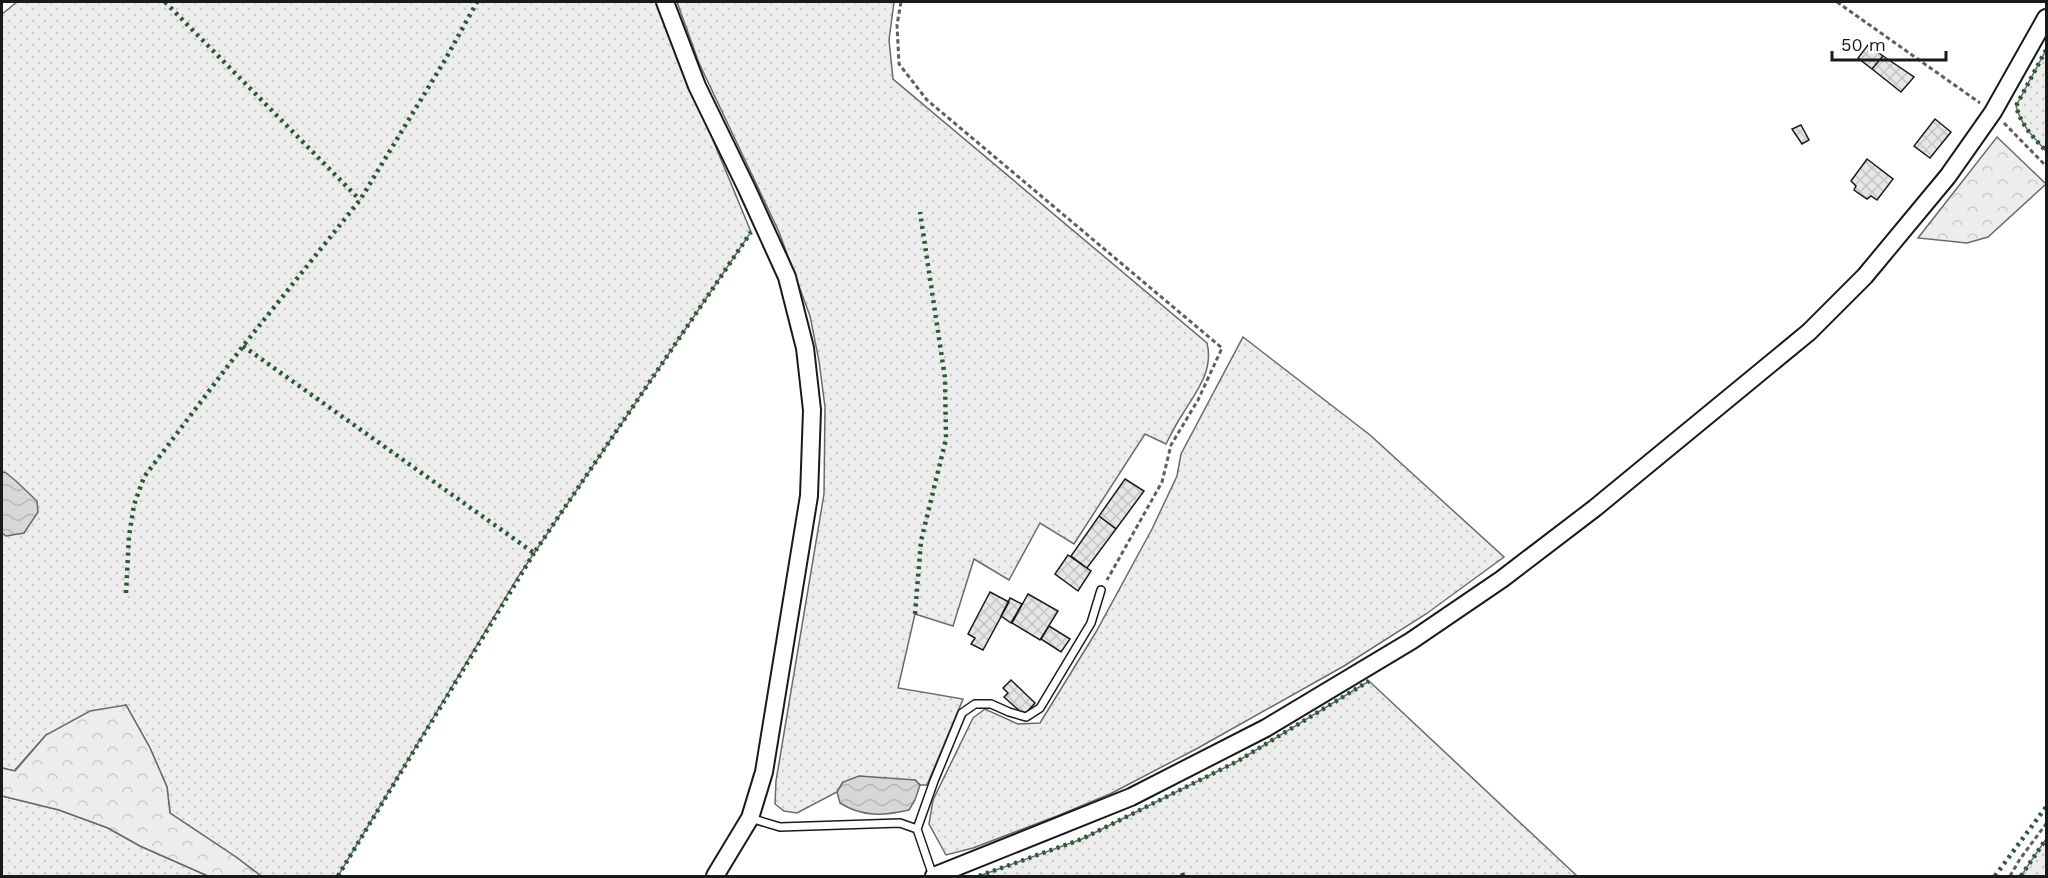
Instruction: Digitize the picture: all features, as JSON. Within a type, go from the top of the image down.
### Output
[{"type":"street","points":[[664,2],[697,86],[787,276],[805,348],[811,399],[809,496],[764,772],[750,818],[715,876]]},
{"type":"street","points":[[934,876],[1131,797],[1266,728],[1411,641],[1502,579],[1595,508],[1809,332],[1865,276],[1948,176],[1993,112],[2046,18]]},
{"type":"lane","points":[[934,876],[917,829],[962,713],[975,704],[992,704],[1026,717],[1040,708],[1091,623],[1101,590]]},
{"type":"lane","points":[[750,818],[780,827],[900,823],[917,829]]},
{"type":"path","points":[[901,2],[897,25],[899,64],[927,100],[1222,348],[1198,400],[1171,445],[1162,482],[1101,590]]},
{"type":"path","points":[[1837,2],[1993,112],[2046,166]]},
{"type":"path","points":[[2010,876],[2046,824]]},
{"type":"green space","points":[[17,2],[656,2],[751,232],[518,577],[338,876],[261,876],[170,813],[167,787],[150,748],[126,705],[46,735],[14,771],[2,768],[2,14]]},
{"type":"green space","points":[[677,2],[894,2],[889,40],[893,79],[1207,343],[1209,353],[1206,372],[1166,444],[1145,434],[1074,544],[1040,523],[1009,580],[974,559],[953,626],[915,614],[898,688],[963,699],[927,785],[920,785],[915,780],[843,782],[837,792],[797,813],[784,811],[775,804],[776,781],[824,494],[825,407],[810,316],[779,232],[699,63]]},
{"type":"green space","points":[[2046,50],[2046,151],[2024,125],[2016,106]]},
{"type":"green space","points":[[1997,137],[2046,184],[1988,237],[1967,243],[1918,238]]},
{"type":"green space","points":[[1243,337],[1370,435],[1504,557],[1426,614],[1344,666],[1198,748],[1110,794],[973,848],[946,855],[929,824],[933,800],[973,718],[985,709],[1018,724],[1040,723],[1096,632],[1152,529],[1177,476],[1181,454]]},
{"type":"green space","points":[[1369,681],[1577,876],[979,876],[1082,839],[1238,761]]},
{"type":"green space","points":[[126,705],[150,748],[167,787],[170,813],[261,876],[208,876],[140,846],[108,828],[59,810],[2,796],[2,768],[15,771],[46,735],[90,711]]},
{"type":"green space","points":[[2,796],[59,810],[108,828],[140,846],[208,876],[2,876]]},
{"type":"green space","points":[[2046,839],[2046,876],[2021,876]]},
{"type":"water","points":[[5,472],[37,501],[38,512],[24,533],[6,536],[2,533],[2,473]]},
{"type":"water","points":[[859,776],[915,780],[920,785],[909,810],[882,814],[865,813],[840,803],[837,792],[843,782]]},
{"type":"building","points":[[1868,45],[1883,56],[1872,69],[1858,58]]},
{"type":"building","points":[[1883,56],[1914,77],[1901,92],[1872,69]]},
{"type":"building","points":[[1935,119],[1951,132],[1930,158],[1914,146]]},
{"type":"building","points":[[1801,125],[1809,140],[1802,144],[1792,129]]},
{"type":"building","points":[[1867,159],[1893,179],[1877,200],[1871,196],[1867,199],[1854,190],[1856,186],[1851,181]]},
{"type":"building","points":[[1125,479],[1144,491],[1116,529],[1099,516]]},
{"type":"building","points":[[1099,516],[1116,529],[1087,568],[1071,556]]},
{"type":"building","points":[[1068,555],[1091,571],[1078,591],[1055,574]]},
{"type":"building","points":[[990,592],[1009,602],[983,650],[971,644],[975,638],[968,634]]},
{"type":"building","points":[[1028,594],[1058,611],[1040,640],[1012,623]]},
{"type":"building","points":[[1010,598],[1022,604],[1011,623],[1001,616]]},
{"type":"building","points":[[1049,626],[1070,639],[1061,652],[1041,639]]},
{"type":"building","points":[[1011,680],[1035,703],[1024,715],[1004,697],[1008,693],[1003,688]]},
{"type":"hedge","points":[[165,2],[360,200]]},
{"type":"hedge","points":[[126,593],[129,536],[134,505],[144,477],[243,346],[360,200],[445,60],[477,2]]},
{"type":"hedge","points":[[2046,50],[2016,106],[2024,125],[2046,151]]},
{"type":"hedge","points":[[915,614],[921,541],[946,439],[945,378],[920,212]]},
{"type":"hedge","points":[[243,346],[534,553],[751,232]]},
{"type":"hedge","points":[[338,876],[534,553]]},
{"type":"hedge","points":[[979,876],[1082,839],[1238,761],[1369,681]]},
{"type":"hedge","points":[[1995,876],[2046,807]]},
{"type":"hedge","points":[[2021,876],[2046,839]]}]
